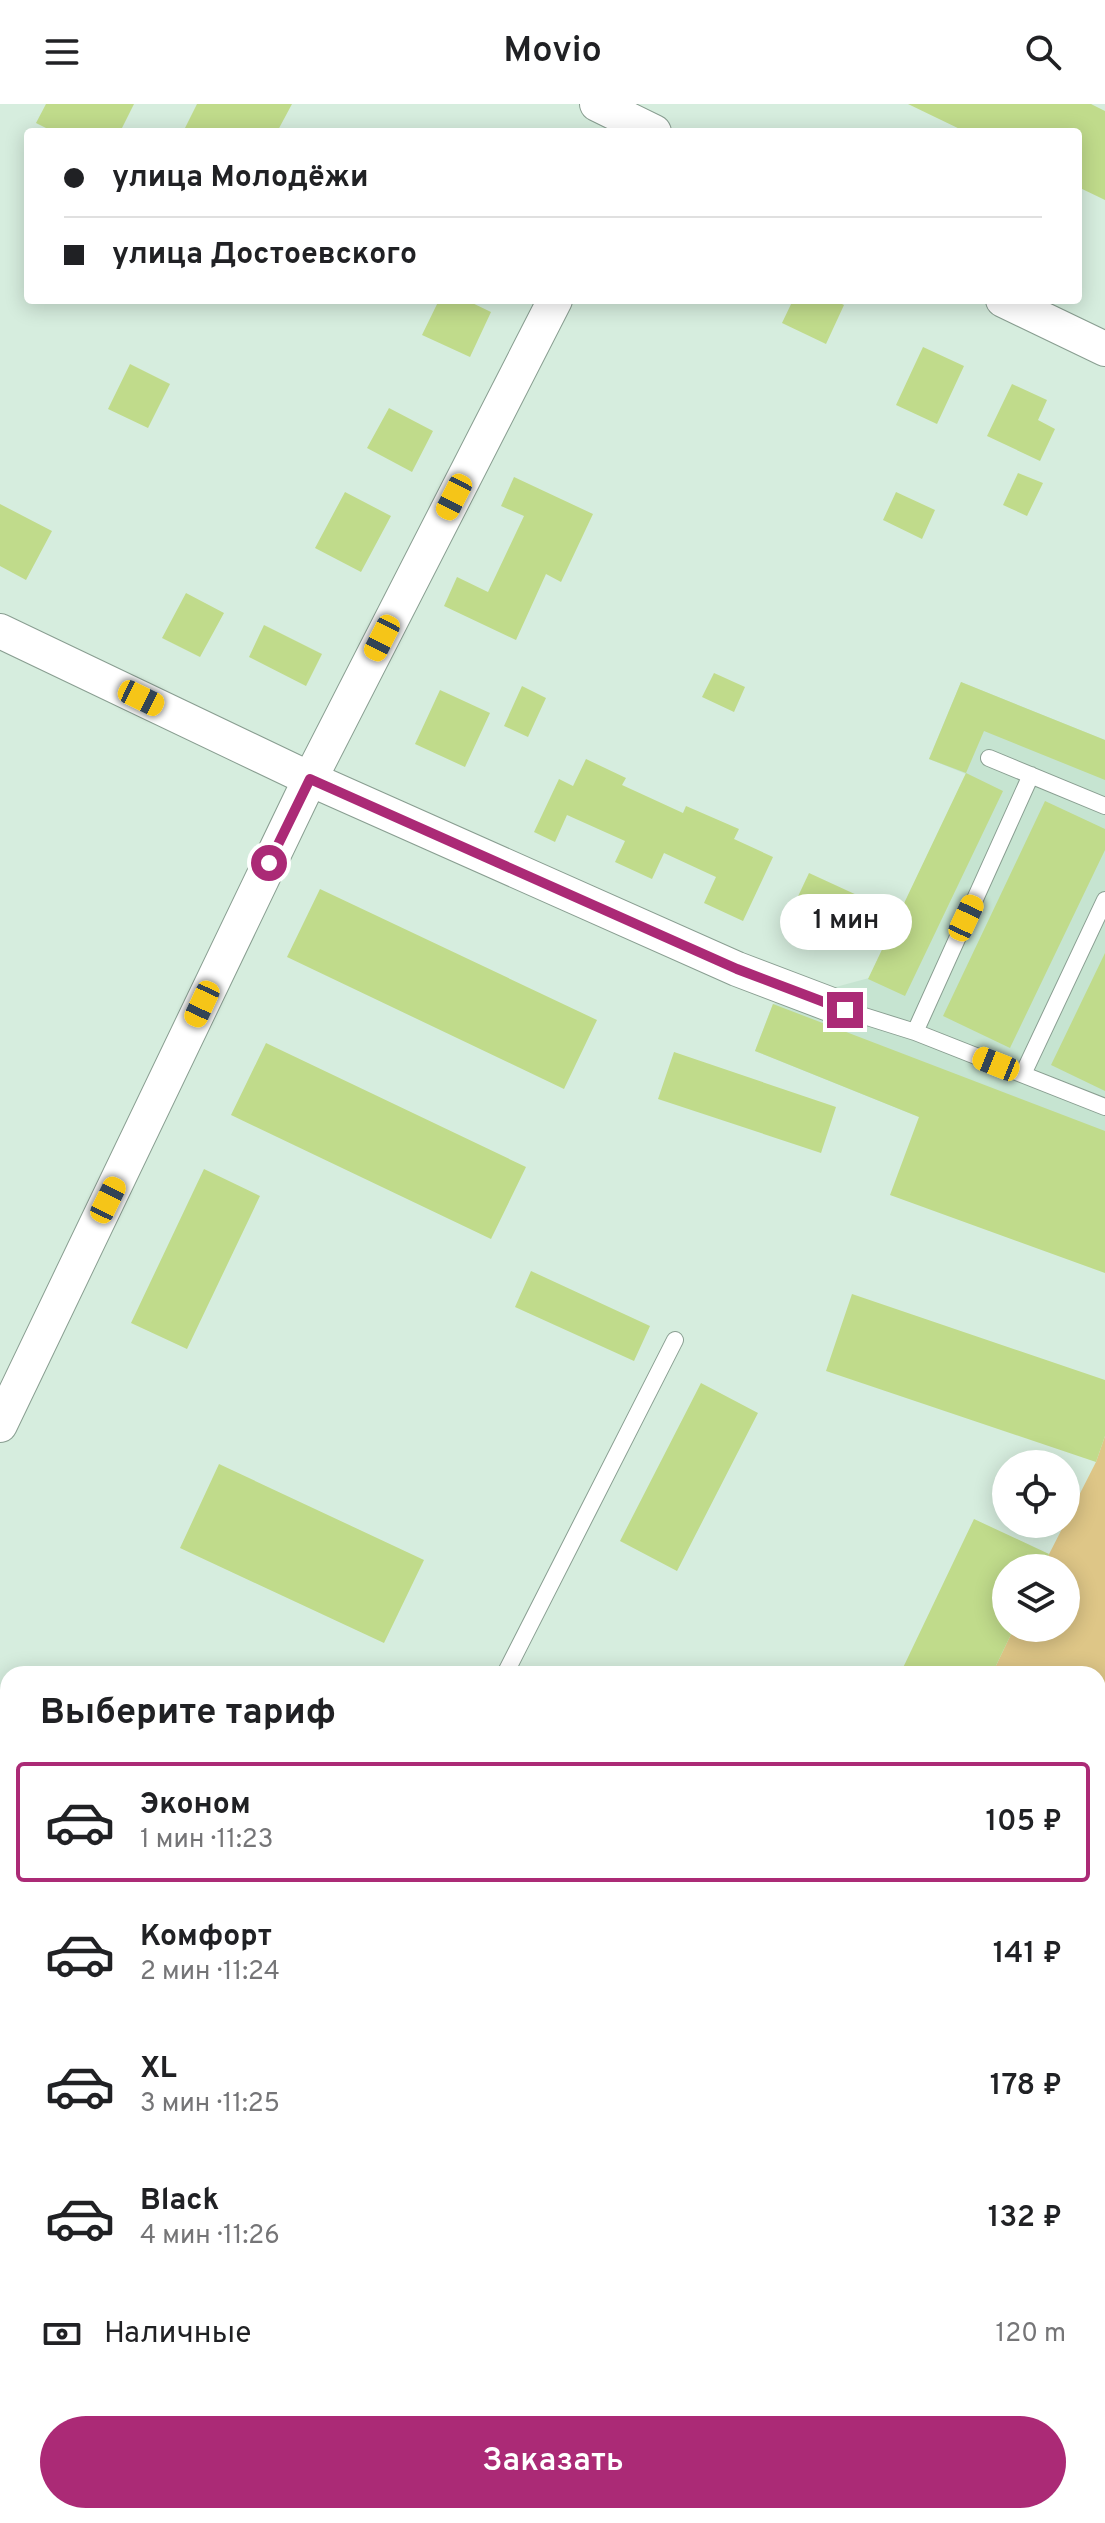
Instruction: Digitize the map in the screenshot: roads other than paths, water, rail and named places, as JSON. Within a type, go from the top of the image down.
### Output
[{"type":"street","points":[[597,104],[648,124]]},
{"type":"street","points":[[0,1425],[310,779],[553,304]]},
{"type":"street","points":[[1011,304],[1105,349]]},
{"type":"street","points":[[0,631],[310,779],[737,969],[845,1010]]},
{"type":"lane","points":[[989,758],[1105,806]]},
{"type":"lane","points":[[915,1032],[1031,775]]},
{"type":"lane","points":[[1023,1074],[1105,900]]},
{"type":"lane","points":[[845,1010],[915,1032],[1105,1107]]},
{"type":"lane","points":[[509,1666],[675,1340]]}]
